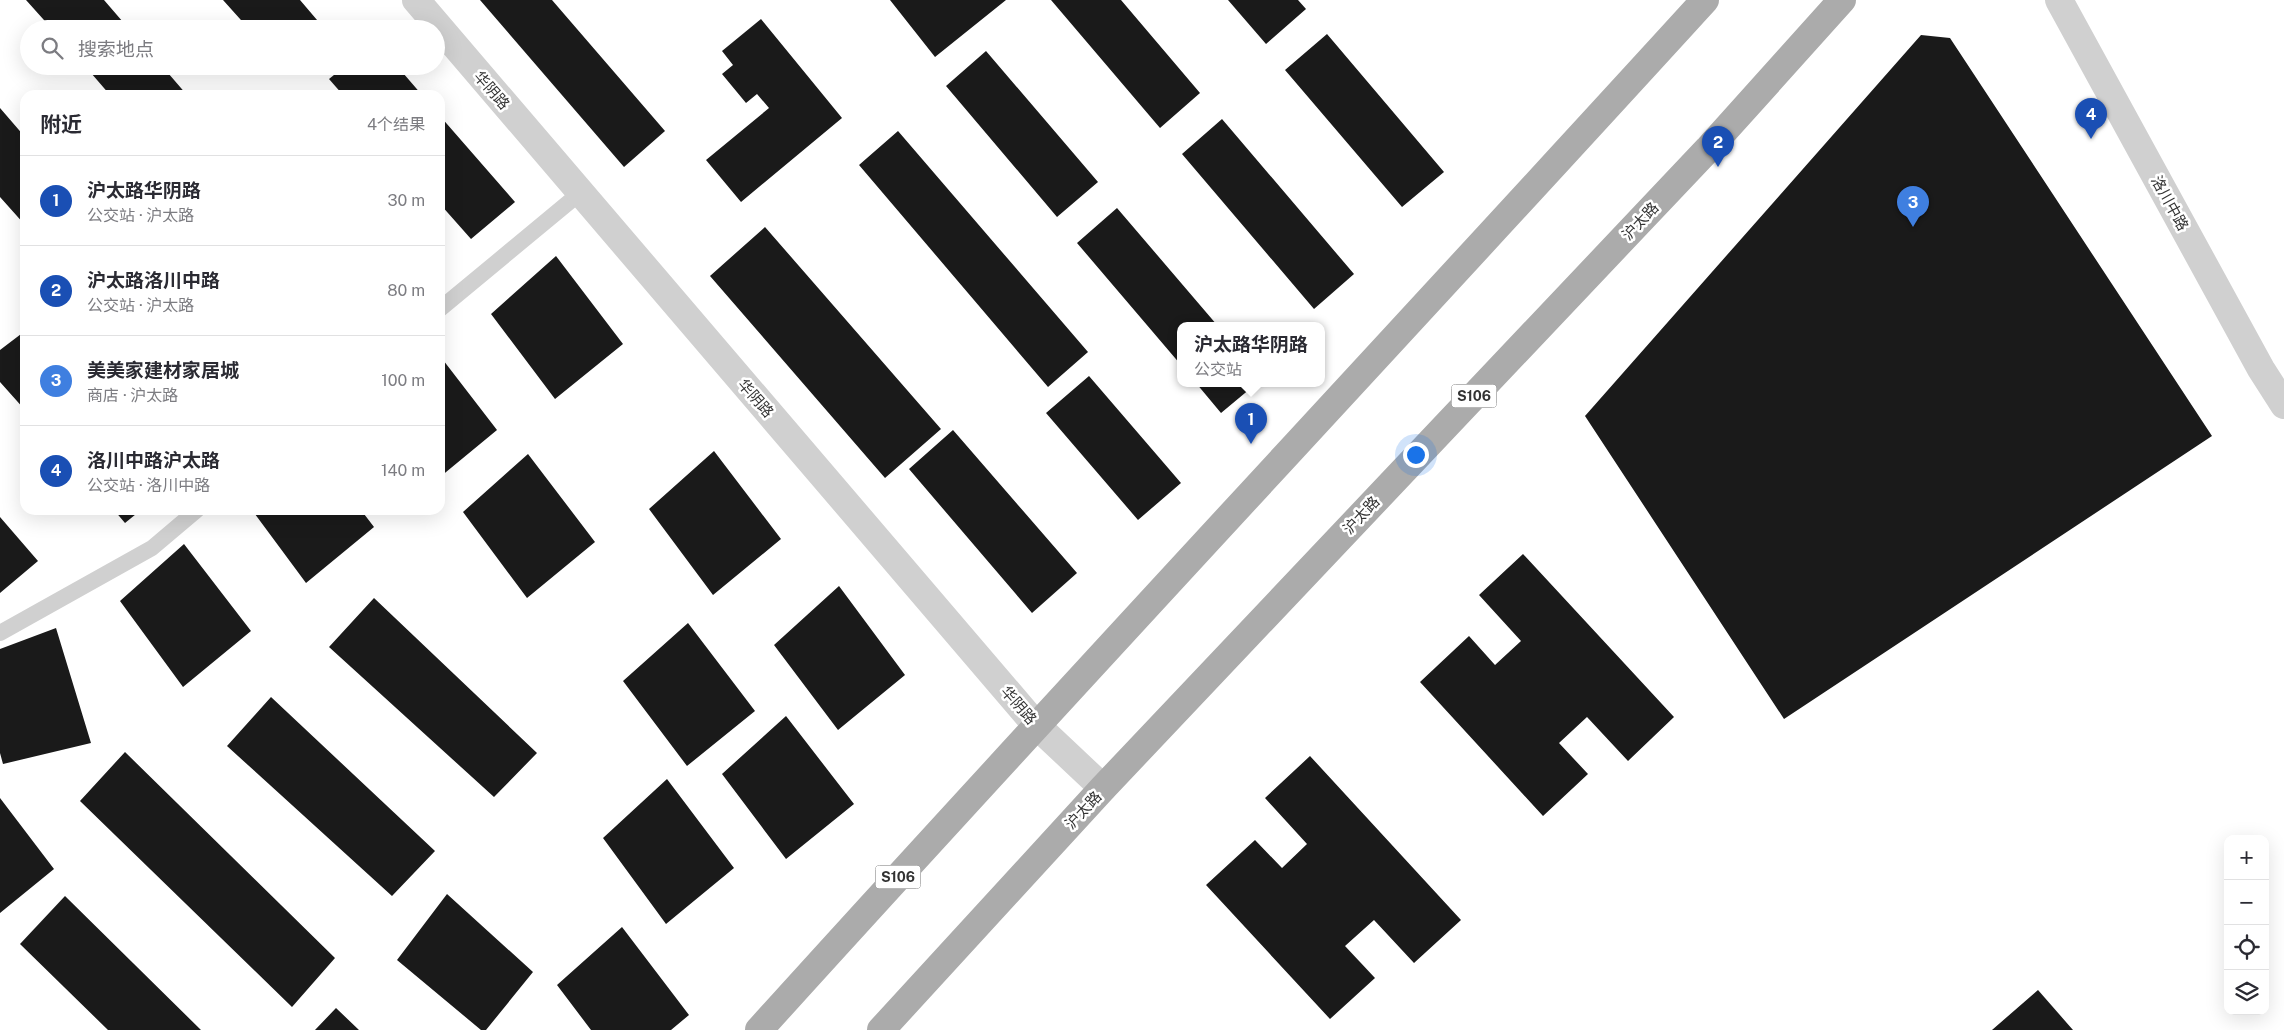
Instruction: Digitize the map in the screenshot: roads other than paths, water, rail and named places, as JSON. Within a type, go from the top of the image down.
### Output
[{"type":"main road","name":"S106","points":[[760,1030],[1036,725],[1281,463],[1705,0]]},
{"type":"main road","name":"沪太路","points":[[881,1030],[1103,788],[1708,149],[1842,0]]},
{"type":"street","name":"华阴路","points":[[416,0],[433,20]]},
{"type":"street","name":"洛川中路","points":[[2059,0],[2261,368],[2284,405]]},
{"type":"street","name":"华阴路","points":[[445,34],[1036,725],[1103,788]]},
{"type":"lane","points":[[445,305],[580,193]]},
{"type":"lane","points":[[0,633],[152,548],[191,515]]},
{"type":"place","name":"洛川中路沪太路","points":[[2091,139]]},
{"type":"place","name":"沪太路洛川中路","points":[[1718,167]]},
{"type":"place","name":"美美家建材家居城","points":[[1913,227]]},
{"type":"place","name":"沪太路华阴路","points":[[1251,444]]}]
